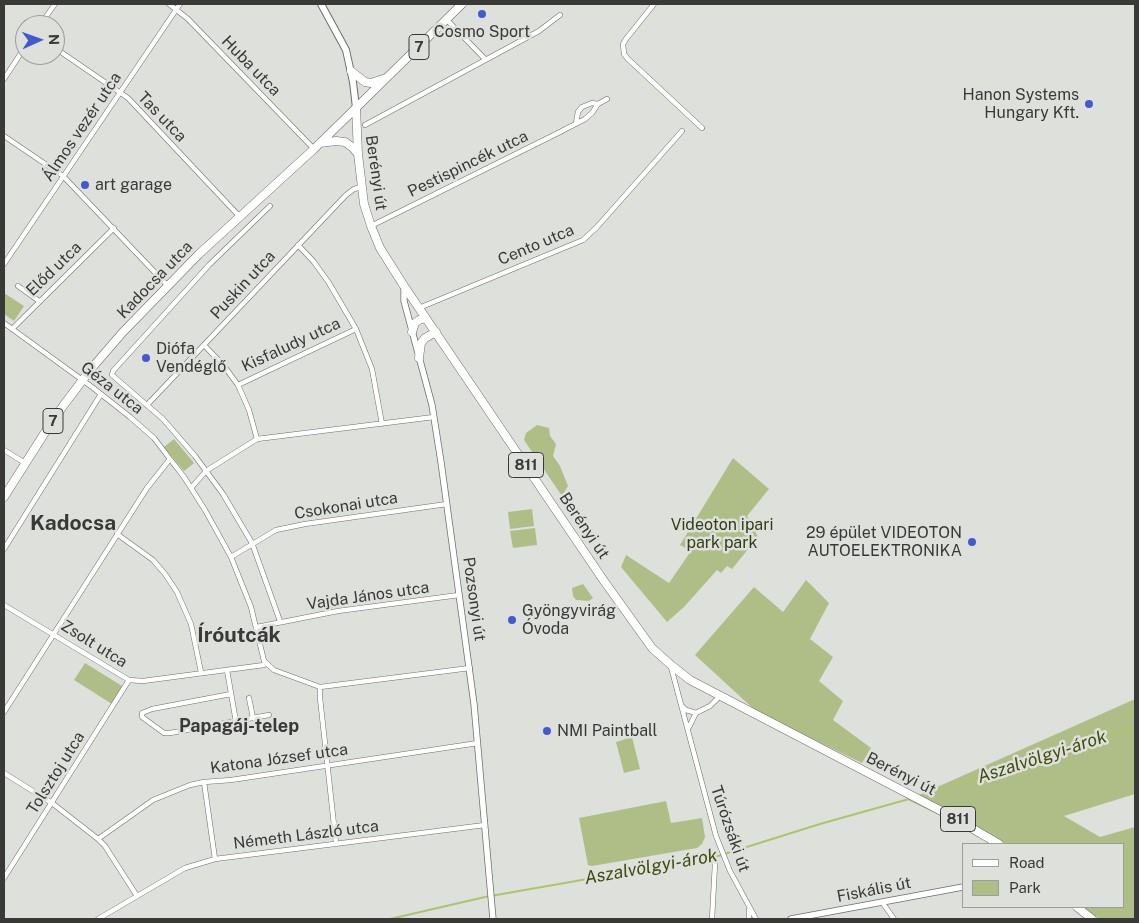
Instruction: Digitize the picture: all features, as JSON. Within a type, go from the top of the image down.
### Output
[{"type":"main road","name":"Berényi út","points":[[321,4],[346,50],[351,70],[356,108],[361,187],[371,226],[380,248],[632,622],[652,648],[690,680],[949,815],[997,843]]},
{"type":"main road","name":"7","points":[[356,108],[462,4]]},
{"type":"main road","points":[[351,70],[362,81],[368,83],[391,74]]},
{"type":"main road","name":"Kadocsa utca","points":[[4,498],[44,434],[83,380],[123,332],[167,285],[356,108]]},
{"type":"main road","points":[[320,142],[345,142],[358,154]]},
{"type":"main road","points":[[412,332],[419,320],[426,318]]},
{"type":"main road","points":[[420,358],[422,343],[425,338],[436,332]]},
{"type":"main road","points":[[1078,908],[1092,919]]},
{"type":"street","points":[[47,15],[55,4]]},
{"type":"street","name":"Huba utca","points":[[168,4],[188,19],[314,149]]},
{"type":"street","name":"Álmos vezér utca","points":[[4,264],[180,4]]},
{"type":"street","points":[[654,4],[626,39],[624,54],[702,128]]},
{"type":"street","points":[[365,125],[539,31],[560,15]]},
{"type":"street","points":[[446,19],[485,59]]},
{"type":"street","name":"Tas utca","points":[[65,55],[121,93],[240,217]]},
{"type":"street","points":[[4,79],[15,63]]},
{"type":"street","name":"Pestispincék utca","points":[[576,123],[578,112],[582,107],[608,100]]},
{"type":"street","name":"Pestispincék utca","points":[[371,226],[585,119],[598,104]]},
{"type":"street","name":"Cento utca","points":[[420,308],[583,240],[597,227],[682,130]]},
{"type":"street","points":[[4,136],[64,176],[167,285]]},
{"type":"street","name":"Puskin utca","points":[[147,405],[346,195],[354,189],[361,187]]},
{"type":"street","name":"Kadocsa utca","points":[[112,375],[113,371],[209,265],[270,206]]},
{"type":"street","name":"Előd utca","points":[[12,329],[114,228]]},
{"type":"street","points":[[298,245],[326,278],[356,329],[372,369],[382,424]]},
{"type":"street","points":[[18,286],[39,301]]},
{"type":"street","name":"Pozsonyi út","points":[[404,286],[404,301],[434,418],[447,504],[470,668],[486,825],[493,919]]},
{"type":"street","name":"Géza utca","points":[[4,322],[83,380],[154,438],[191,488],[231,557],[246,593],[266,663]]},
{"type":"street","name":"Kisfaludy utca","points":[[238,385],[356,329]]},
{"type":"street","points":[[204,345],[224,366],[238,385],[249,410],[258,439]]},
{"type":"street","name":"Géza utca","points":[[112,375],[147,405],[178,436],[223,494],[252,543],[280,622]]},
{"type":"street","points":[[4,549],[101,394]]},
{"type":"street","points":[[191,488],[206,471],[258,439],[434,418]]},
{"type":"street","points":[[4,450],[25,463]]},
{"type":"street","points":[[4,712],[147,488],[170,459]]},
{"type":"street","name":"Csokonai utca","points":[[252,543],[276,530],[447,504]]},
{"type":"street","points":[[117,534],[153,560],[177,592],[191,624],[201,672]]},
{"type":"street","points":[[231,557],[252,543]]},
{"type":"street","name":"Vajda János utca","points":[[280,622],[355,609],[459,595]]},
{"type":"street","name":"Zsolt utca","points":[[4,605],[129,680],[143,681],[264,665],[266,663]]},
{"type":"street","points":[[257,627],[280,622]]},
{"type":"street","points":[[266,663],[281,674],[320,688],[470,668]]},
{"type":"street","name":"Túrózsáki út","points":[[671,665],[706,802],[721,850],[756,919]]},
{"type":"street","points":[[227,670],[236,722]]},
{"type":"street","name":"Tolsztoj utca","points":[[4,878],[129,680]]},
{"type":"street","points":[[320,688],[336,843]]},
{"type":"street","points":[[231,694],[152,709],[142,713],[142,717],[164,733],[170,733],[269,715]]},
{"type":"street","points":[[688,729],[696,713],[710,706],[720,696]]},
{"type":"street","points":[[249,698],[253,718]]},
{"type":"street","points":[[682,706],[686,710],[696,713]]},
{"type":"street","name":"Katona József utca","points":[[98,839],[153,800],[178,789],[204,782],[231,780],[478,743]]},
{"type":"street","points":[[4,773],[52,803],[98,839],[105,846],[138,896]]},
{"type":"street","points":[[204,782],[215,859]]},
{"type":"street","name":"Németh László utca","points":[[98,919],[186,868],[215,859],[486,825]]},
{"type":"street","points":[[712,919],[715,864]]},
{"type":"street","name":"Fiskális út","points":[[791,919],[962,887]]},
{"type":"street","points":[[882,902],[894,919]]},
{"type":"street","name":"Túrózsáki út","points":[[748,906],[749,919]]},
{"type":"green space","points":[[4,293],[24,306],[14,321],[4,314]]},
{"type":"green space","points":[[537,425],[549,428],[550,436],[556,444],[553,456],[560,466],[568,486],[562,496],[524,440],[526,433]]},
{"type":"green space","points":[[174,439],[194,463],[184,471],[164,447]]},
{"type":"green space","name":"Videoton ipari park park","points":[[733,458],[769,489],[747,516],[758,537],[732,569],[727,566],[721,573],[717,570],[684,607],[667,622],[621,567],[626,555],[669,583],[691,551],[680,545]]},
{"type":"green space","points":[[532,509],[534,526],[510,529],[508,512]]},
{"type":"green space","points":[[535,528],[537,545],[513,548],[510,531]]},
{"type":"green space","points":[[806,580],[829,603],[810,639],[833,657],[819,681],[843,701],[833,720],[871,748],[862,763],[757,712],[695,655],[754,587],[783,612]]},
{"type":"green space","points":[[583,584],[593,598],[589,601],[576,600],[573,596],[572,588]]},
{"type":"green space","points":[[85,663],[122,686],[112,704],[74,680]]},
{"type":"green space","points":[[1135,699],[1135,794],[1064,816],[1100,837],[1135,827],[1135,919],[1099,919],[1084,908],[1124,908],[1124,843],[997,843],[908,800]]},
{"type":"green space","points":[[632,737],[640,769],[624,773],[616,742]]},
{"type":"green space","points":[[666,801],[671,823],[702,818],[705,837],[702,844],[697,848],[592,866],[588,865],[579,818]]},
{"type":"waterway","name":"Aszalvölgyi-árok","points":[[921,795],[1135,728]]},
{"type":"waterway","name":"Aszalvölgyi-árok","points":[[390,919],[485,897],[718,856],[909,799]]},
{"type":"place","name":"Cosmo Sport","points":[[482,14]]},
{"type":"place","name":"Hanon Systems Hungary Kft.","points":[[1089,104]]},
{"type":"place","name":"art garage","points":[[85,185]]},
{"type":"place","name":"Diófa Vendéglő","points":[[146,358]]},
{"type":"place","name":"29 épület VIDEOTON AUTOELEKTRONIKA","points":[[972,542]]},
{"type":"place","name":"Gyöngyvirág Óvoda","points":[[512,620]]},
{"type":"place","name":"NMI Paintball","points":[[547,731]]},
{"type":"district","name":"Kadocsa","points":[[73,524]]},
{"type":"district","name":"Íróutcák","points":[[239,636]]},
{"type":"district","name":"Papagáj-telep","points":[[239,726]]}]
